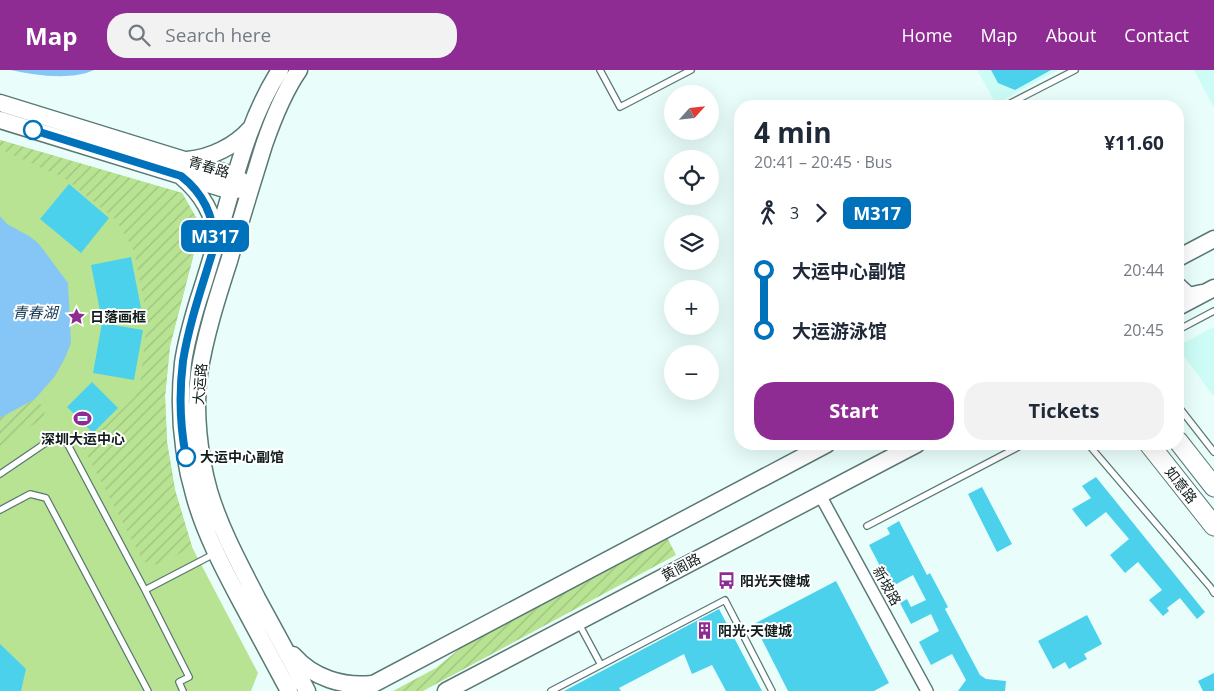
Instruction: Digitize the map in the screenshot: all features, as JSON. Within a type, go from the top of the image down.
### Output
[{"type":"main road","name":"如意路","points":[[1184,449],[1214,487]]},
{"type":"main road","name":"如意路","points":[[1154,450],[1214,526]]},
{"type":"street","name":"大运路","points":[[280,70],[252,126],[189,333],[181,387],[181,411],[183,443],[195,499],[216,553],[289,691]]},
{"type":"street","name":"大运路","points":[[299,70],[282,99],[272,123],[213,313],[199,376],[198,432],[204,472],[220,522],[307,691]]},
{"type":"street","name":"青春路","points":[[0,102],[183,168]]},
{"type":"street","name":"青春路","points":[[0,120],[183,168],[251,188]]},
{"type":"street","points":[[214,247],[214,229],[210,213],[198,192],[190,183],[183,168],[222,150],[238,140],[252,126]]},
{"type":"street","points":[[1184,256],[1214,239]]},
{"type":"street","points":[[1184,291],[1189,296],[1209,290]]},
{"type":"street","points":[[1184,304],[1209,290]]},
{"type":"street","points":[[360,691],[816,450]]},
{"type":"street","name":"黄阁路","points":[[446,691],[906,450]]},
{"type":"street","name":"新坡路","points":[[820,495],[927,691]]},
{"type":"street","points":[[281,642],[296,660],[329,680],[359,685],[375,683]]},
{"type":"street","points":[[273,660],[276,691]]},
{"type":"lane","points":[[600,70],[620,107],[691,70]]},
{"type":"lane","points":[[1017,100],[1075,70]]},
{"type":"lane","points":[[1184,327],[1214,311]]},
{"type":"lane","points":[[1184,414],[1214,452]]},
{"type":"lane","points":[[0,474],[50,440],[61,439],[67,443],[190,676],[179,682],[183,691]]},
{"type":"lane","points":[[867,526],[1013,450]]},
{"type":"lane","points":[[1093,450],[1214,593]]},
{"type":"lane","points":[[0,510],[30,494],[46,498],[148,691]]},
{"type":"lane","points":[[145,590],[216,553]]},
{"type":"lane","points":[[551,691],[725,600],[772,691]]},
{"type":"lane","points":[[578,622],[601,665]]},
{"type":"shaded area","points":[[977,70],[1058,70],[1003,100],[994,100]]},
{"type":"shaded area","points":[[1194,70],[1214,70],[1214,108]]},
{"type":"shaded area","points":[[1214,327],[1214,397],[1184,356],[1184,343]]},
{"type":"green space","name":"深圳大运中心","points":[[0,140],[182,193],[201,226],[170,346],[165,396],[167,442],[175,490],[192,547],[258,673],[251,691],[0,691]]},
{"type":"green space","points":[[0,140],[182,193],[201,226],[170,346],[165,396],[167,442],[175,490],[192,547],[159,564],[149,565],[142,559],[82,445],[95,436],[135,397],[140,386],[146,329],[145,307],[134,251],[114,218],[66,179],[0,149]]},
{"type":"green space","points":[[35,399],[42,406],[45,417],[0,446],[0,418]]},
{"type":"green space","points":[[667,537],[676,555],[423,691],[393,691],[436,668],[463,646]]},
{"type":"water","points":[[10,70],[94,70],[63,76]]},
{"type":"water","name":"青春湖","points":[[0,216],[7,224],[37,242],[68,283],[71,343],[55,376],[35,399],[0,418]]},
{"type":"building","points":[[991,70],[1051,70],[1015,90],[998,83]]},
{"type":"building","points":[[69,184],[109,218],[81,253],[40,219]]},
{"type":"building","points":[[131,257],[141,308],[101,316],[91,265]]},
{"type":"building","points":[[102,323],[143,330],[134,380],[93,373]]},
{"type":"building","points":[[92,382],[118,408],[93,433],[67,407]]},
{"type":"building","points":[[1096,477],[1205,612],[1197,619],[1180,598],[1167,608],[1169,611],[1163,616],[1149,600],[1162,590],[1138,562],[1125,573],[1110,555],[1129,539],[1106,512],[1086,527],[1072,509],[1091,498],[1082,486]]},
{"type":"building","points":[[982,487],[1012,544],[997,552],[968,494]]},
{"type":"building","points":[[899,521],[927,575],[930,573],[948,607],[945,609],[980,675],[986,679],[1006,681],[1005,691],[958,691],[966,680],[952,654],[931,665],[919,642],[939,631],[931,614],[911,624],[900,603],[907,599],[911,607],[926,600],[913,575],[891,587],[869,545],[890,534],[887,528]]},
{"type":"building","points":[[836,581],[889,683],[874,691],[788,691],[754,624]]},
{"type":"building","name":"阳光·天健城","points":[[719,609],[762,691],[726,691],[712,665],[692,674],[684,654],[619,688],[621,691],[564,691]]},
{"type":"building","points":[[1087,615],[1102,644],[1084,654],[1087,659],[1069,669],[1065,662],[1053,669],[1038,641]]},
{"type":"building","points":[[0,644],[26,669],[21,691],[0,691]]},
{"type":"building","points":[[1214,673],[1214,691],[1203,691],[1198,681]]},
{"type":"bus line","name":"M317","points":[[33,130],[181,176],[198,192],[210,213],[215,235],[214,247],[189,333],[181,387],[183,443],[186,457]]},
{"type":"place","name":"日落画框","points":[[76,317]]},
{"type":"place","name":"深圳大运中心","points":[[83,419]]},
{"type":"place","name":"大运中心副馆","points":[[186,457]]},
{"type":"place","name":"阳光天健城","points":[[726,581]]},
{"type":"place","name":"阳光·天健城","points":[[704,631]]}]
